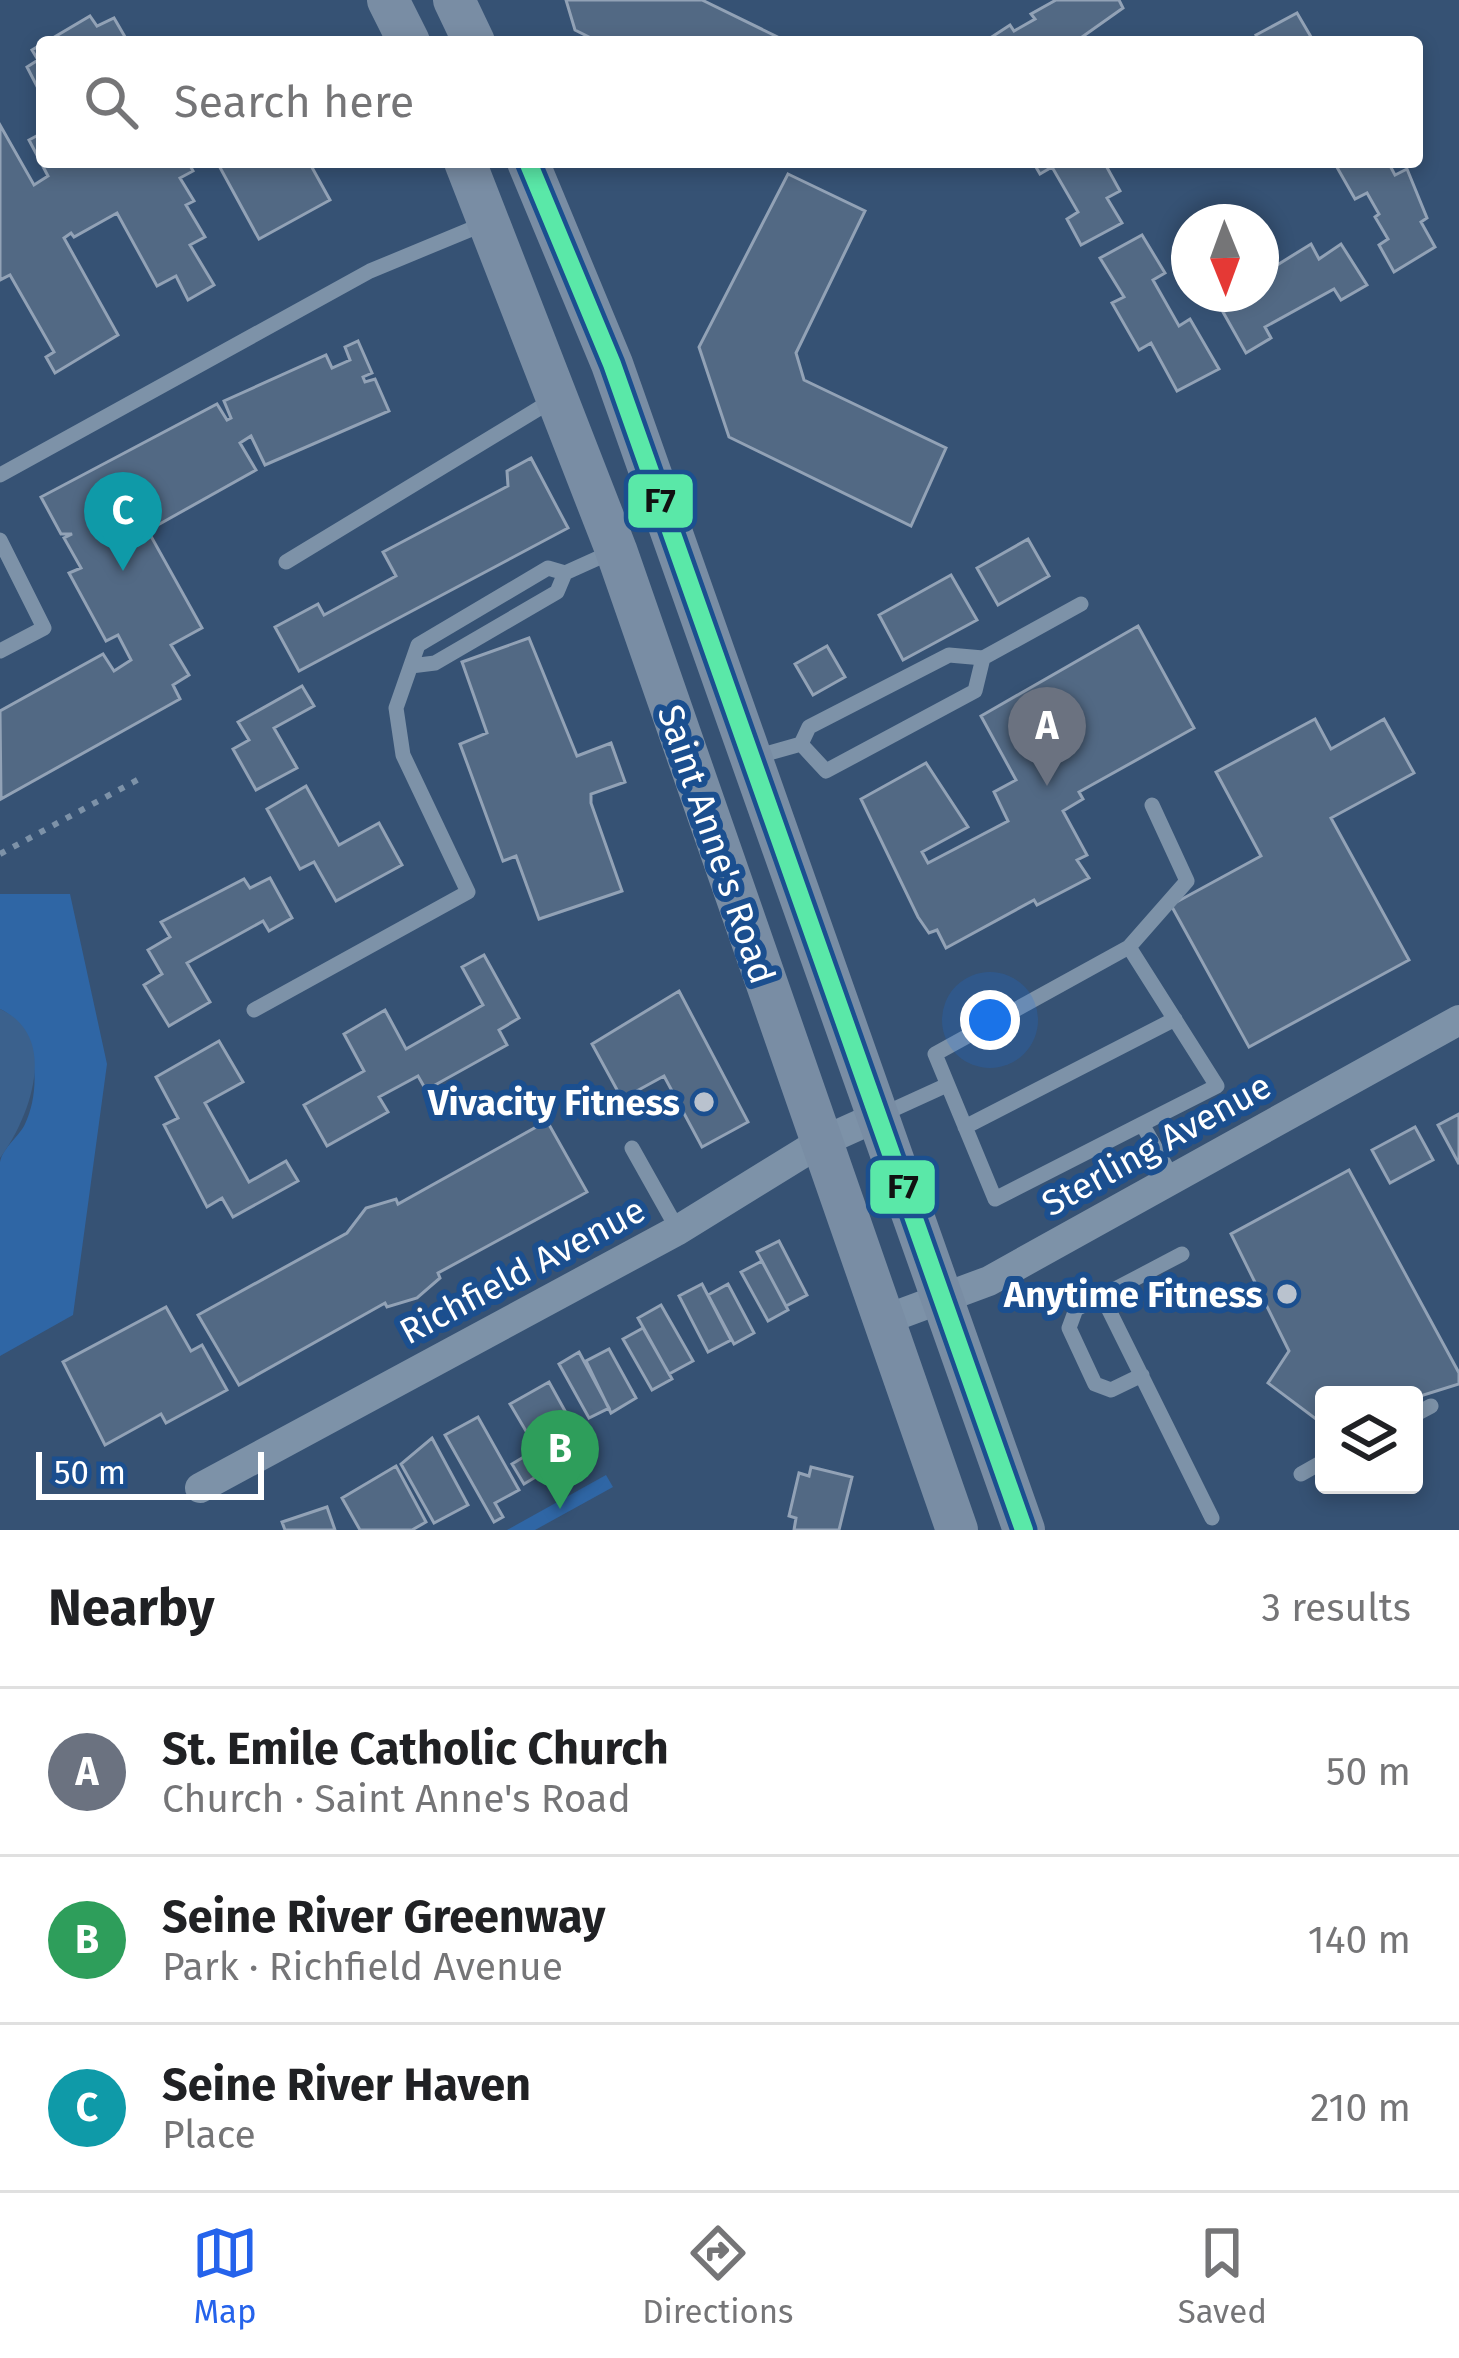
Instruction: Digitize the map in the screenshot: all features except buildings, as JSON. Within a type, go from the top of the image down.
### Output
[{"type":"main road","points":[[388,0],[406,36]]},
{"type":"main road","name":"Saint Anne's Road","points":[[467,168],[616,550],[957,1530]]},
{"type":"main road","name":"Saint Anne's Road","points":[[530,168],[612,364],[1024,1530]]},
{"type":"main road","points":[[616,550],[669,526]]},
{"type":"street","name":"Sterling Avenue","points":[[884,1320],[989,1280],[1459,1020]]},
{"type":"street","name":"Richfield Avenue","points":[[200,1488],[679,1230],[819,1143],[878,1116]]},
{"type":"lane","points":[[0,475],[370,271],[489,222]]},
{"type":"lane","points":[[286,562],[559,397]]},
{"type":"lane","points":[[0,540],[44,628],[0,651]]},
{"type":"lane","points":[[254,1010],[468,892],[404,755],[396,708],[418,645],[548,568],[565,573],[616,550]]},
{"type":"lane","points":[[411,667],[436,663],[557,592],[565,573]]},
{"type":"lane","points":[[752,758],[801,744],[809,727],[949,655],[982,658],[1082,604]]},
{"type":"lane","points":[[801,744],[826,771],[975,691],[982,658]]},
{"type":"lane","points":[[1129,947],[1216,1086],[995,1199],[935,1054],[1129,947],[1187,881],[1152,805]]},
{"type":"lane","points":[[965,1127],[1175,1019]]},
{"type":"lane","points":[[878,1116],[947,1085]]},
{"type":"lane","points":[[1142,1124],[1173,1179]]},
{"type":"lane","points":[[632,1148],[679,1230]]},
{"type":"lane","points":[[1142,1375],[1111,1390],[1095,1384],[1069,1328],[1076,1310],[1183,1254]]},
{"type":"lane","points":[[1102,1296],[1212,1518]]},
{"type":"lane","points":[[1423,1410],[1431,1406]]},
{"type":"lane","points":[[1300,1474],[1315,1466]]},
{"type":"path","points":[[0,854],[141,778]]},
{"type":"shaded area","points":[[0,894],[70,894],[107,1064],[73,1315],[0,1356],[0,1162],[25,1124],[35,1077],[22,1030],[0,1009]]},
{"type":"shaded area","points":[[0,1009],[19,1022],[30,1039],[34,1079],[21,1122],[0,1158]]},
{"type":"shaded area","points":[[606,1475],[613,1487],[535,1530],[507,1530]]},
{"type":"transit line","name":"F7","points":[[530,168],[612,364],[1024,1530]]},
{"type":"place","name":"Seine River Haven","points":[[123,571]]},
{"type":"place","name":"St. Emile Catholic Church","points":[[1047,786]]},
{"type":"place","name":"Vivacity Fitness","points":[[704,1102]]},
{"type":"place","name":"Anytime Fitness","points":[[1287,1294]]},
{"type":"place","name":"Seine River Greenway","points":[[560,1509]]}]
